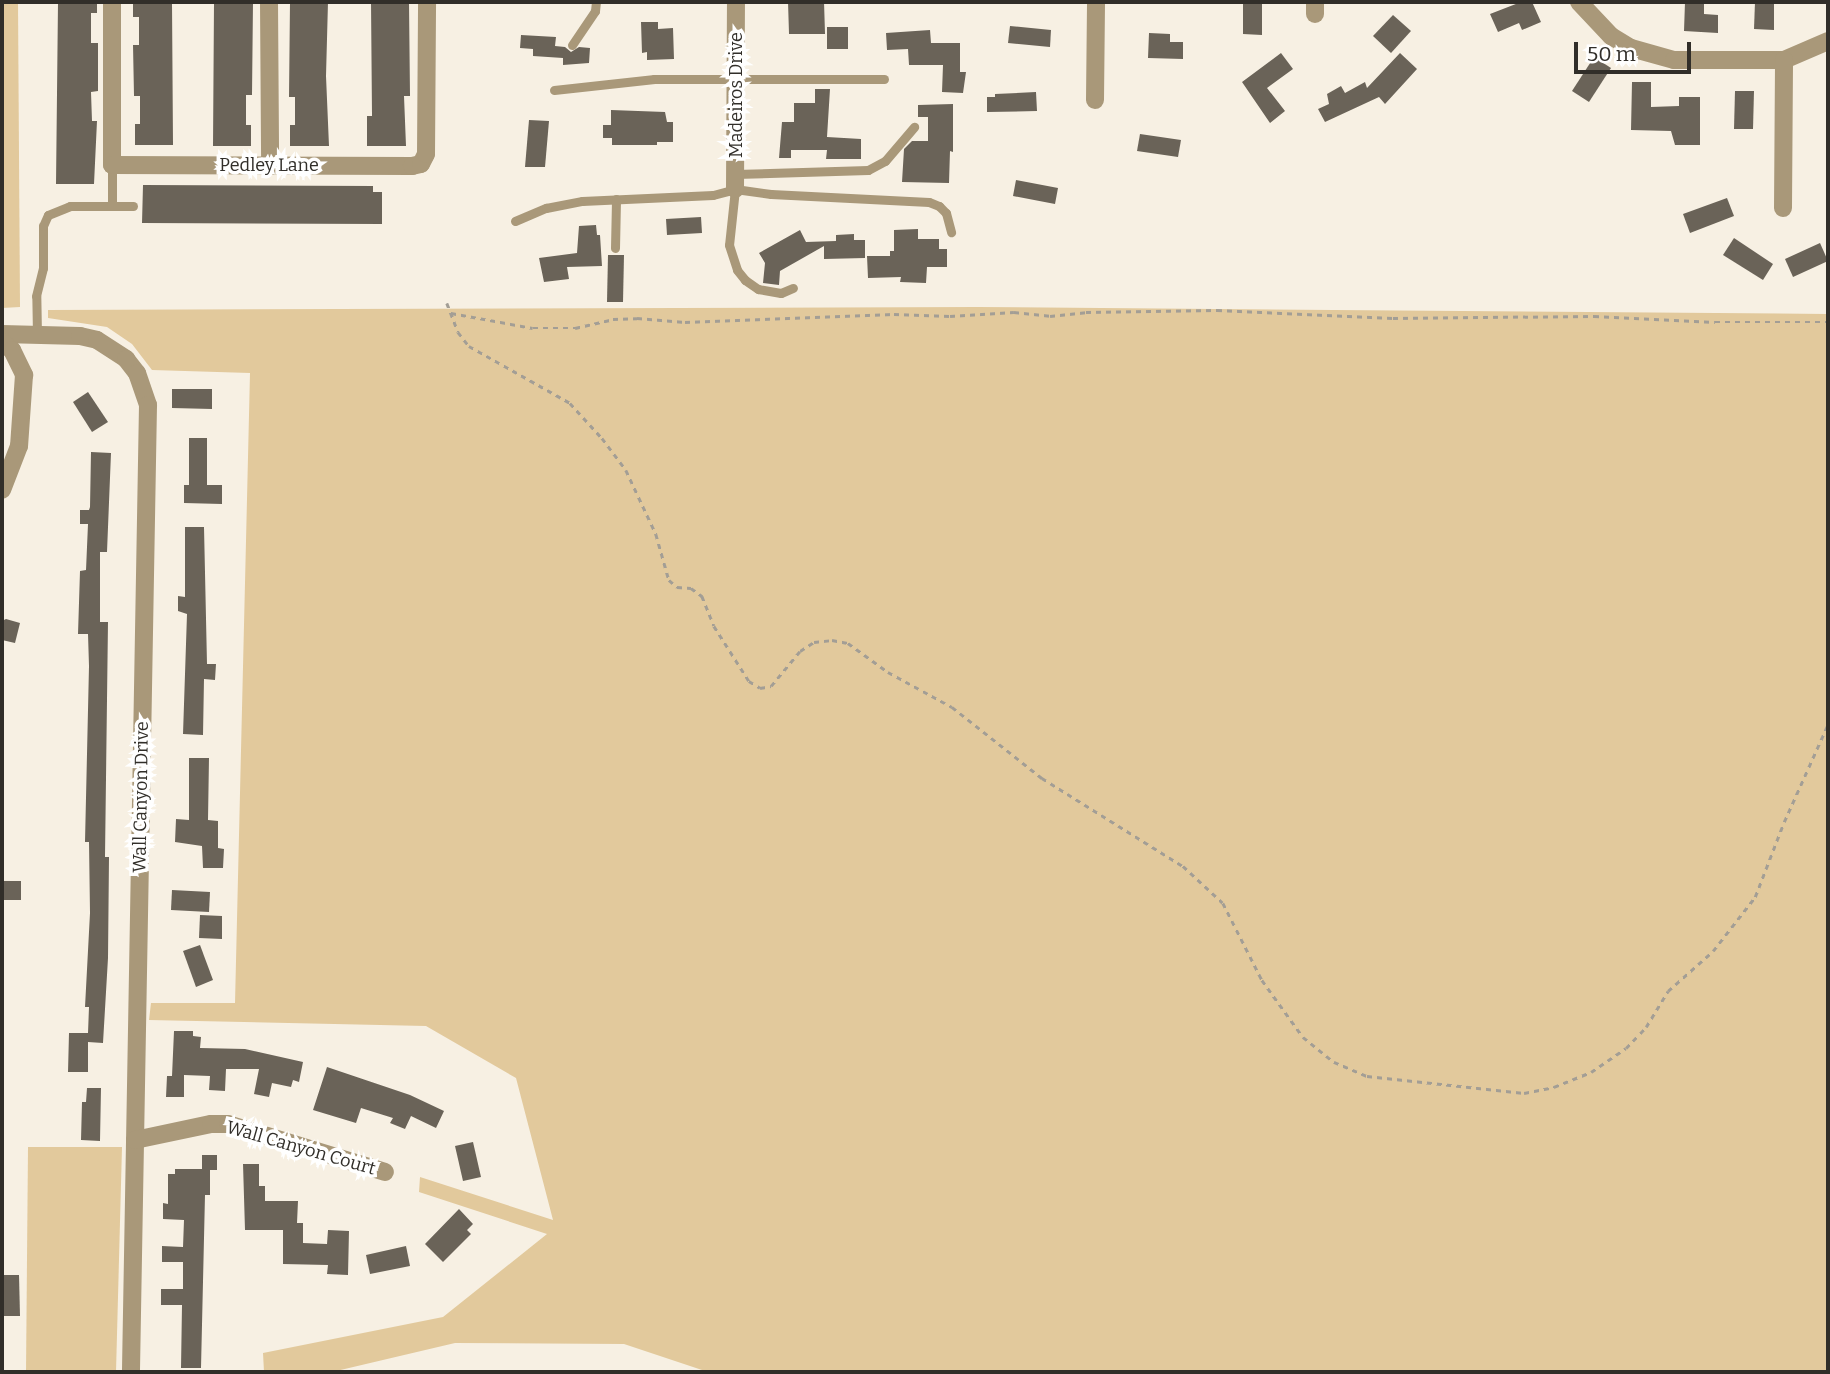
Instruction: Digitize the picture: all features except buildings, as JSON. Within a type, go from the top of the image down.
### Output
[{"type":"street","points":[[112,2],[112,165]]},
{"type":"street","points":[[269,2],[270,165]]},
{"type":"street","name":"Pedley Lane","points":[[112,165],[412,166],[424,161],[426,2]]},
{"type":"street","name":"Madeiros Drive","points":[[735,182],[736,2]]},
{"type":"street","points":[[1096,2],[1096,100]]},
{"type":"street","points":[[1579,2],[1611,36],[1652,56],[1689,61],[1784,60],[1828,41]]},
{"type":"street","points":[[1783,208],[1784,60]]},
{"type":"street","name":"Wall Canyon Drive","points":[[2,334],[80,336],[112,347],[137,373],[148,405],[131,1372]]},
{"type":"street","points":[[2,342],[12,350],[24,375],[19,446],[2,490]]},
{"type":"street","name":"Wall Canyon Court","points":[[135,1140],[211,1124],[228,1124],[385,1172]]},
{"type":"lane","points":[[572,45],[595,11],[596,2]]},
{"type":"lane","points":[[554,90],[613,81],[884,79]]},
{"type":"lane","points":[[515,221],[564,204],[713,195],[735,182],[868,170],[885,161],[914,127]]},
{"type":"lane","points":[[112,165],[112,206]]},
{"type":"lane","points":[[735,182],[771,194],[929,202],[946,213],[951,232]]},
{"type":"lane","points":[[735,182],[729,245],[737,270],[745,281],[758,289],[780,293],[793,288]]},
{"type":"lane","points":[[615,248],[616,199]]},
{"type":"lane","points":[[37,335],[36,296],[43,268],[45,219],[63,207],[133,206]]},
{"type":"path","points":[[447,303],[458,332],[469,345],[569,403],[602,438],[626,470],[656,534],[669,580],[677,587],[691,588],[702,596],[714,625],[749,681],[760,688],[771,687],[800,652],[814,642],[832,639],[848,643],[888,672],[952,707],[1042,778],[1183,866],[1223,903],[1262,980],[1303,1037],[1334,1062],[1367,1076],[1524,1093],[1555,1087],[1591,1072],[1626,1048],[1646,1027],[1668,991],[1713,951],[1755,897],[1784,822],[1828,724]]},
{"type":"path","points":[[451,313],[533,328],[575,328],[613,319],[636,317],[685,322],[894,314],[950,316],[1014,312],[1049,316],[1086,312],[1217,310],[1393,317],[1594,316],[1715,323],[1828,323]]},
{"type":"shaded area","points":[[2,2],[18,2],[20,307],[2,308]]},
{"type":"shaded area","points":[[977,307],[1828,314],[1828,1372],[708,1372],[624,1344],[455,1343],[332,1372],[264,1372],[263,1353],[443,1317],[547,1234],[419,1192],[420,1177],[553,1220],[516,1078],[426,1026],[149,1020],[151,1003],[235,1003],[250,373],[152,370],[132,344],[107,327],[48,318],[48,310]]},
{"type":"shaded area","points":[[28,1147],[122,1147],[116,1372],[26,1372]]}]
